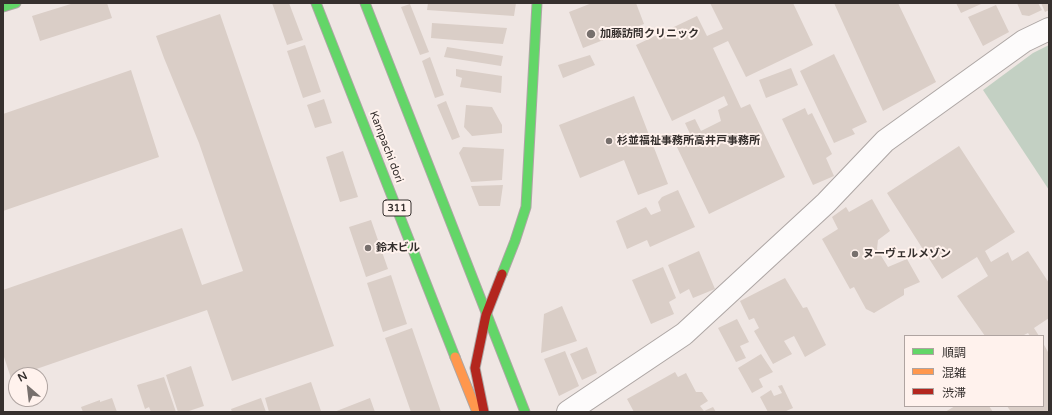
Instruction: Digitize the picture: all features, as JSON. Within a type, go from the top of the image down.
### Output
[{"type":"main road","points":[[3,7],[16,3]]},
{"type":"main road","name":"Kampachi dori","points":[[316,3],[477,412]]},
{"type":"main road","points":[[365,3],[525,412]]},
{"type":"main road","points":[[484,412],[475,368],[486,315],[515,241],[526,207],[537,3]]},
{"type":"street","points":[[568,412],[684,334],[826,202],[885,141],[1024,41],[1049,29]]},
{"type":"green space","points":[[1049,45],[1049,190],[983,90],[1033,53]]},
{"type":"building","points":[[74,3],[107,3],[112,18],[40,41],[32,16]]},
{"type":"building","points":[[272,3],[289,3],[303,40],[287,45]]},
{"type":"building","points":[[428,3],[516,3],[514,16],[427,10]]},
{"type":"building","points":[[592,3],[636,3],[644,24],[583,48],[569,12]]},
{"type":"building","points":[[710,3],[793,3],[813,45],[746,77],[728,41],[713,48],[741,108],[750,104],[785,177],[709,214],[675,143],[691,136],[685,123],[695,119],[701,131],[721,121],[718,110],[728,105],[724,96],[672,121],[636,45],[697,16],[707,36],[723,29]]},
{"type":"building","points":[[834,3],[898,3],[936,82],[883,111]]},
{"type":"building","points":[[956,3],[980,3],[981,4],[961,13]]},
{"type":"building","points":[[1017,3],[1038,3],[1042,10],[1029,16],[1022,15]]},
{"type":"building","points":[[1041,3],[1049,3],[1049,10],[1045,12]]},
{"type":"building","points":[[410,4],[429,52],[420,55],[401,7]]},
{"type":"building","points":[[996,5],[1009,32],[983,46],[968,17]]},
{"type":"building","points":[[220,14],[334,346],[232,381],[207,310],[42,367],[8,367],[8,369],[3,354],[3,290],[182,228],[202,285],[243,271],[199,143],[156,36]]},
{"type":"building","points":[[432,23],[507,28],[503,44],[431,38]]},
{"type":"building","points":[[305,45],[321,92],[303,98],[287,51]]},
{"type":"building","points":[[447,47],[503,56],[501,66],[444,57]]},
{"type":"building","points":[[834,54],[867,122],[852,129],[855,134],[834,143],[800,71]]},
{"type":"building","points":[[590,55],[595,65],[563,78],[558,65]]},
{"type":"building","points":[[430,57],[444,95],[435,98],[422,61]]},
{"type":"building","points":[[791,68],[798,85],[766,98],[759,80]]},
{"type":"building","points":[[456,69],[502,76],[501,93],[460,87],[462,78],[456,76]]},
{"type":"building","points":[[131,70],[159,157],[3,211],[3,114]]},
{"type":"building","points":[[634,96],[668,184],[638,195],[624,160],[580,178],[559,125]]},
{"type":"building","points":[[324,99],[332,123],[315,128],[307,105]]},
{"type":"building","points":[[446,101],[460,137],[452,140],[437,105]]},
{"type":"building","points":[[466,105],[492,107],[502,125],[502,133],[472,136],[464,127]]},
{"type":"building","points":[[805,108],[808,115],[812,113],[832,154],[826,158],[834,176],[813,185],[782,119]]},
{"type":"building","points":[[959,146],[1015,232],[985,251],[991,262],[1008,252],[1012,261],[1028,251],[1049,283],[1049,318],[1034,328],[1038,335],[1029,335],[1028,333],[1024,335],[984,335],[957,296],[988,276],[977,257],[942,279],[887,193]]},
{"type":"building","points":[[463,147],[504,149],[502,180],[471,182],[459,153]]},
{"type":"building","points":[[343,151],[358,197],[340,202],[326,157]]},
{"type":"building","points":[[503,185],[500,206],[479,206],[471,186]]},
{"type":"building","points":[[678,190],[695,227],[650,247],[647,240],[627,249],[616,221],[646,207],[651,215],[661,211],[658,202],[662,197]]},
{"type":"building","name":"ヌーヴェルメゾン","points":[[872,199],[890,231],[878,240],[877,249],[888,267],[907,259],[920,282],[904,289],[904,295],[874,313],[866,309],[854,287],[850,289],[822,239],[838,229],[832,217],[846,207],[849,212]]},
{"type":"building","name":"鈴木ビル","points":[[371,220],[388,269],[366,277],[349,227]]},
{"type":"building","points":[[699,251],[715,289],[693,298],[689,289],[680,294],[668,265]]},
{"type":"building","points":[[663,267],[676,298],[669,302],[674,314],[651,324],[632,280]]},
{"type":"building","points":[[391,275],[407,324],[383,332],[367,283]]},
{"type":"building","points":[[785,278],[803,308],[807,307],[826,345],[805,357],[794,336],[784,341],[792,354],[773,364],[754,331],[759,328],[754,318],[749,320],[740,301]]},
{"type":"building","points":[[562,306],[577,341],[541,353],[544,314]]},
{"type":"building","points":[[737,319],[749,342],[740,346],[746,358],[736,362],[718,328]]},
{"type":"building","points":[[412,328],[441,412],[411,412],[385,338]]},
{"type":"building","points":[[1044,345],[1049,352],[1049,412],[1011,412],[1008,407],[1044,407]]},
{"type":"building","points":[[587,347],[597,373],[582,380],[570,354]]},
{"type":"building","points":[[565,351],[579,386],[559,396],[544,359]]},
{"type":"building","points":[[761,354],[773,372],[759,379],[763,387],[752,393],[738,368]]},
{"type":"building","points":[[191,366],[204,406],[186,412],[178,412],[166,375]]},
{"type":"building","points":[[675,372],[678,377],[686,373],[696,392],[702,392],[708,401],[700,406],[704,411],[713,407],[716,412],[634,412],[627,399]]},
{"type":"building","points":[[164,377],[176,412],[151,412],[149,407],[145,409],[137,385]]},
{"type":"building","points":[[311,382],[321,411],[269,412],[265,398]]},
{"type":"building","points":[[782,385],[793,408],[784,412],[768,412],[760,397],[771,390],[774,396],[782,393],[778,386]]},
{"type":"building","points":[[112,398],[117,412],[83,412],[81,407],[100,400],[100,402]]},
{"type":"building","points":[[261,398],[266,412],[232,412],[231,409]]},
{"type":"building","points":[[370,398],[375,412],[334,412]]},
{"type":"building","points":[[953,407],[990,407],[993,412],[945,412]]},
{"type":"traffic: fast","points":[[3,7],[16,3]]},
{"type":"traffic: fast","points":[[316,3],[455,357]]},
{"type":"traffic: fast","points":[[365,3],[525,412]]},
{"type":"traffic: fast","points":[[502,274],[526,207],[537,3]]},
{"type":"traffic: slow","points":[[455,357],[477,412]]},
{"type":"traffic: jam","points":[[484,412],[475,368],[486,315],[502,274]]},
{"type":"place","name":"加藤訪問クリニック","points":[[591,34]]},
{"type":"place","name":"杉並福祉事務所高井戸事務所","points":[[609,141]]},
{"type":"place","name":"鈴木ビル","points":[[368,248]]},
{"type":"place","name":"ヌーヴェルメゾン","points":[[855,254]]}]
